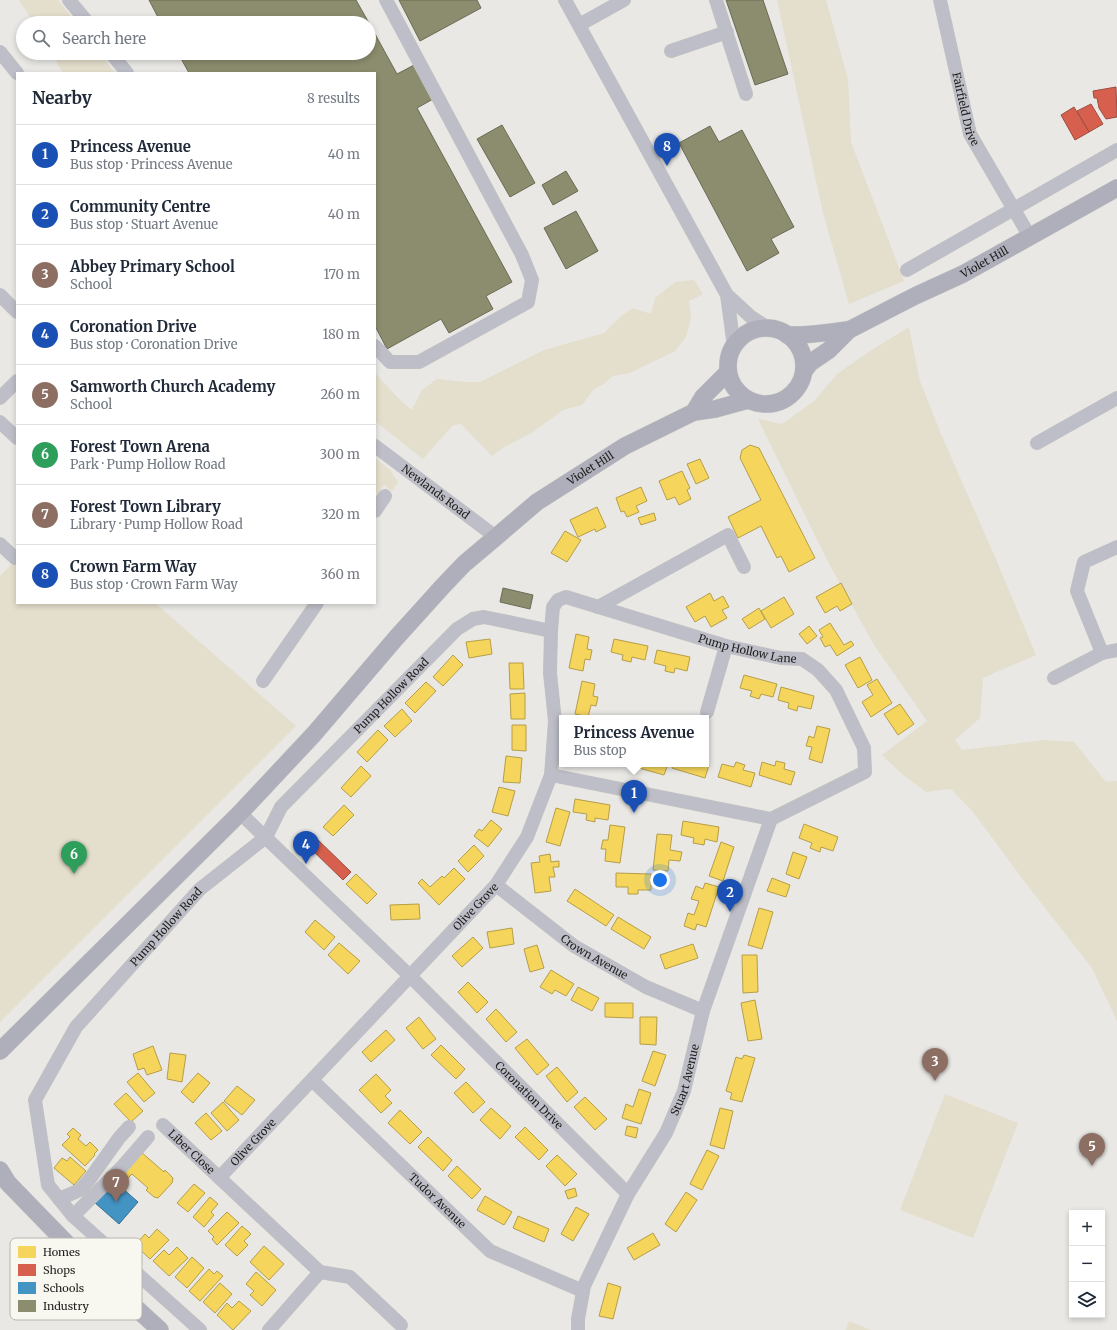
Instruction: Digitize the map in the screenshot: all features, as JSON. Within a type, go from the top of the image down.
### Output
[{"type":"main road","name":"Violet Hill","points":[[804,371],[810,363],[829,350],[849,330],[915,296],[963,274],[1117,188]]},
{"type":"main road","points":[[768,328],[778,330],[787,335],[797,345],[803,357],[804,371],[798,386],[788,397],[779,402],[769,404],[748,400],[741,395],[735,388],[728,372],[728,360],[739,340],[748,333],[758,329],[768,328]]},
{"type":"main road","name":"Violet Hill","points":[[787,335],[805,336],[823,332],[849,330]]},
{"type":"main road","points":[[694,412],[703,397],[728,372]]},
{"type":"main road","name":"Violet Hill","points":[[496,537],[537,502],[625,446],[694,412],[715,410],[748,400]]},
{"type":"main road","points":[[1,1051],[240,813],[314,734],[396,638],[443,586],[464,564],[496,537]]},
{"type":"main road","points":[[3,1177],[62,1238]]},
{"type":"main road","points":[[142,1314],[160,1330]]},
{"type":"street","points":[[69,0],[82,16]]},
{"type":"street","points":[[376,347],[390,362],[419,362],[528,302],[532,280],[518,248],[386,0]]},
{"type":"street","points":[[566,0],[727,295],[752,317],[768,328]]},
{"type":"street","points":[[579,25],[624,0]]},
{"type":"street","points":[[716,0],[746,94]]},
{"type":"street","name":"Fairfield Drive","points":[[940,0],[970,134],[1030,237]]},
{"type":"street","points":[[671,51],[726,32]]},
{"type":"street","points":[[0,52],[16,72]]},
{"type":"street","points":[[117,60],[126,72]]},
{"type":"street","points":[[907,270],[1117,150]]},
{"type":"street","points":[[0,295],[16,311]]},
{"type":"street","points":[[727,295],[734,347]]},
{"type":"street","points":[[0,398],[16,382]]},
{"type":"street","points":[[1037,443],[1117,398]]},
{"type":"street","points":[[0,422],[16,437]]},
{"type":"street","name":"Newlands Road","points":[[376,447],[496,537]]},
{"type":"street","points":[[376,510],[385,496]]},
{"type":"street","points":[[598,607],[728,535],[744,567]]},
{"type":"street","points":[[0,544],[15,558]]},
{"type":"street","points":[[1102,653],[1077,591],[1084,562],[1117,547]]},
{"type":"street","name":"Olive Grove","points":[[220,1177],[496,885],[527,837],[551,775],[555,720],[550,673],[553,607],[558,600],[566,597],[598,607]]},
{"type":"street","points":[[263,681],[316,604]]},
{"type":"street","name":"Pump Hollow Lane","points":[[598,607],[726,646],[781,658],[802,659],[818,670],[836,690],[864,748],[865,772],[771,820]]},
{"type":"street","name":"Pump Hollow Road","points":[[97,1238],[72,1216],[48,1185],[35,1100],[76,1027],[200,889],[266,837],[281,807],[457,629],[473,619],[484,617],[551,631]]},
{"type":"street","points":[[706,712],[726,646]]},
{"type":"street","points":[[1054,678],[1102,653],[1117,650]]},
{"type":"street","points":[[551,775],[771,820]]},
{"type":"street","name":"Coronation Drive","points":[[240,813],[410,976],[628,1194]]},
{"type":"street","name":"Stuart Avenue","points":[[578,1330],[578,1319],[583,1291],[607,1236],[628,1194],[666,1133],[684,1091],[703,1011],[771,820]]},
{"type":"street","name":"Crown Avenue","points":[[496,885],[574,946],[646,987],[703,1011]]},
{"type":"street","name":"Tudor Avenue","points":[[312,1080],[490,1251],[583,1291]]},
{"type":"street","name":"Liber Close","points":[[163,1125],[320,1272]]},
{"type":"street","points":[[59,1199],[78,1191],[89,1180],[119,1138],[129,1127]]},
{"type":"street","points":[[72,1216],[122,1167],[148,1137]]},
{"type":"street","points":[[78,1191],[88,1202]]},
{"type":"street","points":[[269,1330],[320,1272],[350,1277],[401,1325]]},
{"type":"street","name":"Pump Hollow Road","points":[[142,1278],[200,1330]]},
{"type":"shaded area","points":[[19,0],[58,0],[71,16],[29,16]]},
{"type":"shaded area","points":[[777,0],[826,0],[848,79],[851,142],[904,281],[849,304],[823,213]]},
{"type":"shaded area","points":[[56,60],[105,60],[114,72],[62,72]]},
{"type":"shaded area","points":[[694,280],[703,294],[689,301],[691,319],[686,337],[675,351],[630,373],[613,376],[593,390],[582,405],[563,410],[533,432],[504,447],[492,456],[461,424],[453,425],[423,459],[376,422],[376,374],[401,401],[412,410],[422,390],[437,379],[480,382],[544,350],[604,333],[621,316],[633,308],[651,314],[655,298],[675,282]]},
{"type":"shaded area","points":[[909,327],[920,381],[941,434],[1036,655],[983,678],[980,718],[955,740],[962,750],[1044,740],[1074,742],[1106,782],[1117,781],[1117,1021],[1092,968],[1027,885],[973,812],[951,789],[926,792],[903,775],[882,755],[927,721],[874,645],[829,564],[758,419],[782,424],[814,401],[837,374],[870,351]]},
{"type":"shaded area","points":[[376,459],[390,470],[398,482],[392,491],[384,485],[376,497]]},
{"type":"shaded area","points":[[16,560],[16,604],[156,604],[296,726],[0,1022],[0,576]]},
{"type":"shaded area","points":[[945,1094],[1018,1123],[973,1238],[900,1210]]},
{"type":"shaded area","points":[[849,1321],[871,1330],[846,1330]]},
{"type":"building: Homes","points":[[750,445],[759,448],[815,558],[789,572],[781,556],[777,558],[761,526],[738,538],[728,517],[761,500],[740,458],[742,450]]},
{"type":"building: Homes","points":[[700,459],[709,478],[696,484],[687,464]]},
{"type":"building: Homes","points":[[682,471],[690,488],[687,490],[691,499],[679,505],[675,497],[667,500],[659,481]]},
{"type":"building: Homes","points":[[641,487],[647,501],[636,506],[639,512],[627,517],[624,511],[621,512],[616,498]]},
{"type":"building: Homes","points":[[597,507],[606,527],[596,532],[595,529],[578,537],[570,520]]},
{"type":"building: Homes","points":[[654,513],[656,520],[641,525],[638,518]]},
{"type":"building: Homes","points":[[565,531],[581,540],[567,562],[551,553]]},
{"type":"building: Homes","points":[[841,583],[852,604],[840,611],[837,606],[825,613],[816,597]]},
{"type":"building: Homes","points":[[710,593],[714,601],[723,596],[729,607],[722,610],[727,618],[711,627],[705,616],[695,622],[686,607]]},
{"type":"building: Homes","points":[[784,597],[794,614],[771,628],[761,611]]},
{"type":"building: Homes","points":[[759,608],[765,619],[749,629],[742,619]]},
{"type":"building: Homes","points":[[830,623],[844,645],[851,641],[854,645],[837,656],[830,645],[825,647],[820,638],[823,637],[819,630]]},
{"type":"building: Homes","points":[[809,626],[817,636],[807,644],[799,634]]},
{"type":"building: Homes","points":[[576,634],[589,637],[587,649],[592,650],[590,660],[585,659],[583,671],[569,668]]},
{"type":"building: Homes","points":[[490,639],[492,654],[469,658],[466,642]]},
{"type":"building: Homes","points":[[614,639],[648,646],[645,660],[632,657],[631,662],[622,660],[623,655],[611,652]]},
{"type":"building: Homes","points":[[657,650],[690,657],[687,671],[675,668],[674,673],[665,671],[666,666],[654,663]]},
{"type":"building: Homes","points":[[453,655],[463,665],[443,686],[433,677]]},
{"type":"building: Homes","points":[[860,657],[872,680],[858,688],[845,665]]},
{"type":"building: Homes","points":[[509,663],[523,663],[524,689],[510,689]]},
{"type":"building: Homes","points":[[744,675],[777,684],[773,697],[761,694],[759,699],[750,696],[752,691],[740,688]]},
{"type":"building: Homes","points":[[877,679],[892,703],[871,717],[862,702],[873,695],[867,685]]},
{"type":"building: Homes","points":[[582,681],[595,684],[593,696],[598,697],[596,706],[591,705],[588,715],[575,714]]},
{"type":"building: Homes","points":[[426,682],[436,691],[415,713],[405,703]]},
{"type":"building: Homes","points":[[781,687],[814,696],[811,709],[798,706],[797,711],[788,708],[789,703],[778,700]]},
{"type":"building: Homes","points":[[525,693],[525,719],[511,719],[510,694]]},
{"type":"building: Homes","points":[[900,704],[914,724],[898,735],[884,714]]},
{"type":"building: Homes","points":[[402,709],[412,721],[395,737],[384,726]]},
{"type":"building: Homes","points":[[512,725],[526,725],[526,751],[512,750]]},
{"type":"building: Homes","points":[[817,726],[830,729],[822,763],[809,759],[812,747],[806,746],[809,736],[814,738]]},
{"type":"building: Homes","points":[[378,730],[388,740],[367,762],[357,752]]},
{"type":"building: Homes","points":[[506,756],[522,758],[520,783],[503,782]]},
{"type":"building: Homes","points":[[776,761],[785,763],[784,769],[795,772],[791,785],[759,775],[762,762],[775,766]]},
{"type":"building: Homes","points":[[736,762],[745,765],[743,770],[755,773],[751,787],[718,777],[722,764],[734,767]]},
{"type":"building: Homes","points":[[361,766],[371,776],[351,797],[341,788]]},
{"type":"building: Homes","points":[[636,767],[667,767],[664,775]]},
{"type":"building: Homes","points":[[672,767],[708,767],[705,778]]},
{"type":"building: Homes","points":[[499,787],[515,791],[508,816],[492,812]]},
{"type":"building: Homes","points":[[575,799],[610,805],[608,820],[595,818],[595,822],[586,820],[587,814],[573,812]]},
{"type":"building: Homes","points":[[344,805],[354,815],[333,836],[323,827]]},
{"type":"building: Homes","points":[[556,808],[570,812],[560,846],[546,842]]},
{"type":"building: Homes","points":[[491,820],[502,829],[488,847],[474,836],[479,829],[482,831]]},
{"type":"building: Homes","points":[[683,821],[719,827],[717,842],[705,839],[704,845],[693,843],[694,838],[681,835]]},
{"type":"building: Homes","points":[[804,824],[838,837],[833,851],[821,847],[820,852],[810,848],[812,843],[799,838]]},
{"type":"building: Homes","points":[[610,825],[625,827],[620,863],[605,861],[606,849],[601,849],[603,840],[608,840]]},
{"type":"building: Homes","points":[[657,834],[672,835],[670,850],[682,852],[680,861],[669,860],[668,871],[653,870]]},
{"type":"building: Homes","points":[[721,842],[734,847],[723,881],[709,876]]},
{"type":"building: Homes","points":[[474,845],[484,856],[468,872],[458,861]]},
{"type":"building: Homes","points":[[793,852],[807,857],[799,879],[786,874]]},
{"type":"building: Homes","points":[[550,854],[551,862],[559,861],[559,867],[553,867],[555,877],[549,877],[551,891],[535,893],[531,863],[540,862],[539,856]]},
{"type":"building: Homes","points":[[454,868],[465,879],[439,905],[418,883],[422,879],[430,887],[442,876],[444,878]]},
{"type":"building: Homes","points":[[616,873],[651,874],[651,890],[638,890],[638,894],[628,894],[628,887],[616,887]]},
{"type":"building: Homes","points":[[356,874],[377,894],[367,904],[346,884]]},
{"type":"building: Homes","points":[[772,878],[790,885],[786,897],[767,891]]},
{"type":"building: Homes","points":[[705,883],[719,887],[706,927],[697,924],[695,930],[684,926],[688,913],[694,915],[699,901],[691,899],[696,886],[703,889]]},
{"type":"building: Homes","points":[[575,889],[614,915],[606,926],[567,901]]},
{"type":"building: Homes","points":[[419,904],[420,919],[391,920],[390,905]]},
{"type":"building: Homes","points":[[759,908],[773,912],[762,949],[748,945]]},
{"type":"building: Homes","points":[[618,917],[651,937],[644,949],[611,929]]},
{"type":"building: Homes","points":[[315,920],[335,937],[324,950],[305,932]]},
{"type":"building: Homes","points":[[512,928],[514,944],[490,948],[487,932]]},
{"type":"building: Homes","points":[[473,937],[483,948],[462,967],[452,956]]},
{"type":"building: Homes","points":[[339,943],[360,961],[348,974],[328,955]]},
{"type":"building: Homes","points":[[693,944],[698,958],[665,969],[660,955]]},
{"type":"building: Homes","points":[[537,945],[544,968],[530,972],[524,949]]},
{"type":"building: Homes","points":[[742,955],[757,955],[758,992],[743,993]]},
{"type":"building: Homes","points":[[551,970],[574,984],[566,996],[555,990],[552,994],[540,987]]},
{"type":"building: Homes","points":[[468,982],[488,1002],[477,1013],[458,992]]},
{"type":"building: Homes","points":[[578,987],[599,998],[592,1011],[571,1000]]},
{"type":"building: Homes","points":[[755,1000],[762,1039],[748,1041],[741,1003]]},
{"type":"building: Homes","points":[[605,1003],[633,1003],[633,1018],[605,1017]]},
{"type":"building: Homes","points":[[496,1009],[517,1032],[506,1042],[486,1019]]},
{"type":"building: Homes","points":[[419,1017],[436,1039],[423,1049],[406,1028]]},
{"type":"building: Homes","points":[[640,1017],[657,1017],[656,1045],[640,1044]]},
{"type":"building: Homes","points":[[386,1030],[395,1040],[371,1062],[362,1052]]},
{"type":"building: Homes","points":[[527,1039],[549,1065],[537,1075],[515,1048]]},
{"type":"building: Homes","points":[[441,1045],[465,1069],[456,1079],[431,1055]]},
{"type":"building: Homes","points":[[153,1046],[162,1070],[147,1075],[144,1068],[138,1070],[133,1054]]},
{"type":"building: Homes","points":[[653,1051],[666,1055],[655,1086],[642,1081]]},
{"type":"building: Homes","points":[[170,1053],[186,1055],[182,1082],[167,1079]]},
{"type":"building: Homes","points":[[744,1055],[755,1058],[742,1102],[730,1099],[732,1093],[726,1091],[736,1057],[742,1059]]},
{"type":"building: Homes","points":[[557,1067],[578,1092],[567,1102],[546,1076]]},
{"type":"building: Homes","points":[[138,1073],[155,1093],[144,1102],[127,1082]]},
{"type":"building: Homes","points":[[198,1073],[210,1083],[193,1103],[181,1092]]},
{"type":"building: Homes","points":[[376,1074],[391,1090],[385,1096],[392,1103],[381,1113],[359,1090]]},
{"type":"building: Homes","points":[[466,1082],[485,1102],[473,1113],[454,1093]]},
{"type":"building: Homes","points":[[237,1086],[255,1100],[242,1115],[224,1101]]},
{"type":"building: Homes","points":[[639,1089],[651,1093],[641,1124],[622,1118],[626,1104],[633,1107]]},
{"type":"building: Homes","points":[[126,1093],[143,1111],[131,1122],[114,1104]]},
{"type":"building: Homes","points":[[585,1097],[607,1119],[595,1130],[574,1107]]},
{"type":"building: Homes","points":[[223,1102],[239,1120],[227,1131],[211,1113]]},
{"type":"building: Homes","points":[[491,1108],[511,1126],[500,1139],[480,1120]]},
{"type":"building: Homes","points":[[720,1108],[733,1111],[724,1149],[710,1145]]},
{"type":"building: Homes","points":[[400,1110],[422,1132],[410,1144],[388,1123]]},
{"type":"building: Homes","points":[[206,1113],[222,1131],[211,1140],[195,1123]]},
{"type":"building: Homes","points":[[627,1126],[638,1128],[636,1138],[625,1135]]},
{"type":"building: Homes","points":[[525,1127],[548,1150],[539,1160],[515,1137]]},
{"type":"building: Homes","points":[[73,1128],[81,1135],[78,1139],[86,1146],[90,1142],[98,1150],[85,1166],[62,1145],[70,1137],[67,1134]]},
{"type":"building: Homes","points":[[428,1137],[452,1160],[443,1171],[418,1147]]},
{"type":"building: Homes","points":[[707,1150],[719,1156],[702,1190],[690,1184]]},
{"type":"building: Homes","points":[[141,1152],[173,1178],[172,1183],[158,1198],[154,1197],[146,1190],[148,1188],[132,1174],[120,1186],[115,1181]]},
{"type":"building: Homes","points":[[557,1155],[577,1174],[565,1186],[546,1166]]},
{"type":"building: Homes","points":[[70,1157],[86,1171],[74,1185],[54,1168],[62,1158],[67,1161]]},
{"type":"building: Homes","points":[[457,1166],[481,1189],[472,1199],[448,1176]]},
{"type":"building: Homes","points":[[194,1184],[205,1193],[188,1212],[177,1203]]},
{"type":"building: Homes","points":[[575,1188],[577,1196],[568,1199],[565,1191]]},
{"type":"building: Homes","points":[[686,1192],[697,1200],[676,1232],[665,1224]]},
{"type":"building: Homes","points":[[485,1196],[512,1212],[504,1225],[477,1210]]},
{"type":"building: Homes","points":[[210,1197],[218,1204],[211,1212],[214,1215],[204,1227],[193,1217]]},
{"type":"building: Homes","points":[[576,1207],[589,1214],[573,1241],[561,1234]]},
{"type":"building: Homes","points":[[227,1212],[239,1223],[217,1245],[212,1239],[214,1237],[208,1231]]},
{"type":"building: Homes","points":[[518,1216],[549,1229],[544,1242],[513,1228]]},
{"type":"building: Homes","points":[[242,1226],[251,1234],[244,1241],[248,1245],[237,1256],[225,1245]]},
{"type":"building: Homes","points":[[157,1229],[169,1240],[150,1259],[142,1252],[141,1238],[145,1234],[149,1238]]},
{"type":"building: Homes","points":[[653,1233],[660,1245],[634,1260],[627,1248]]},
{"type":"building: Homes","points":[[264,1246],[284,1264],[269,1280],[250,1262]]},
{"type":"building: Homes","points":[[177,1247],[188,1258],[169,1276],[153,1261],[164,1250],[169,1255]]},
{"type":"building: Homes","points":[[192,1257],[204,1268],[187,1288],[175,1277]]},
{"type":"building: Homes","points":[[209,1269],[214,1274],[217,1271],[223,1276],[200,1301],[189,1291]]},
{"type":"building: Homes","points":[[256,1272],[276,1290],[262,1306],[250,1295],[254,1291],[246,1284]]},
{"type":"building: Homes","points":[[220,1283],[232,1294],[215,1313],[203,1302]]},
{"type":"building: Homes","points":[[608,1283],[621,1287],[613,1319],[599,1316]]},
{"type":"building: Homes","points":[[239,1301],[251,1311],[233,1330],[217,1315],[227,1303],[232,1308]]},
{"type":"building: Shops","points":[[1116,87],[1117,117],[1106,119],[1099,108],[1097,98],[1094,98],[1093,91]]},
{"type":"building: Shops","points":[[1091,104],[1103,124],[1089,132],[1077,111]]},
{"type":"building: Shops","points":[[1074,107],[1089,132],[1075,140],[1061,115]]},
{"type":"building: Shops","points":[[314,836],[351,872],[343,880],[306,844]]},
{"type":"building: Schools","points":[[113,1180],[138,1202],[119,1224],[94,1202]]},
{"type":"building: Industry","points":[[149,0],[356,0],[365,16],[157,16]]},
{"type":"building: Industry","points":[[399,0],[477,0],[481,8],[420,41]]},
{"type":"building: Industry","points":[[726,0],[763,0],[788,74],[755,85]]},
{"type":"building: Industry","points":[[376,36],[397,74],[416,64],[435,98],[417,108],[512,282],[486,296],[493,309],[449,333],[441,319],[387,349],[376,328],[376,72],[188,72],[182,60],[376,60]]},
{"type":"building: Industry","points":[[502,125],[535,183],[510,197],[477,139]]},
{"type":"building: Industry","points":[[710,126],[719,142],[742,130],[794,227],[771,239],[779,253],[747,271],[679,143]]},
{"type":"building: Industry","points":[[566,171],[578,191],[553,205],[542,185]]},
{"type":"building: Industry","points":[[576,211],[598,251],[566,269],[544,228]]},
{"type":"building: Industry","points":[[503,588],[533,595],[530,609],[500,602]]},
{"type":"place","name":"Crown Farm Way","points":[[667,166]]},
{"type":"place","name":"Princess Avenue","points":[[634,813]]},
{"type":"place","name":"Coronation Drive","points":[[306,864]]},
{"type":"place","name":"Forest Town Arena","points":[[74,874]]},
{"type":"place","name":"Community Centre","points":[[730,912]]},
{"type":"place","name":"Abbey Primary School","points":[[935,1081]]},
{"type":"place","name":"Samworth Church Academy","points":[[1092,1166]]},
{"type":"place","name":"Forest Town Library","points":[[116,1202]]}]
